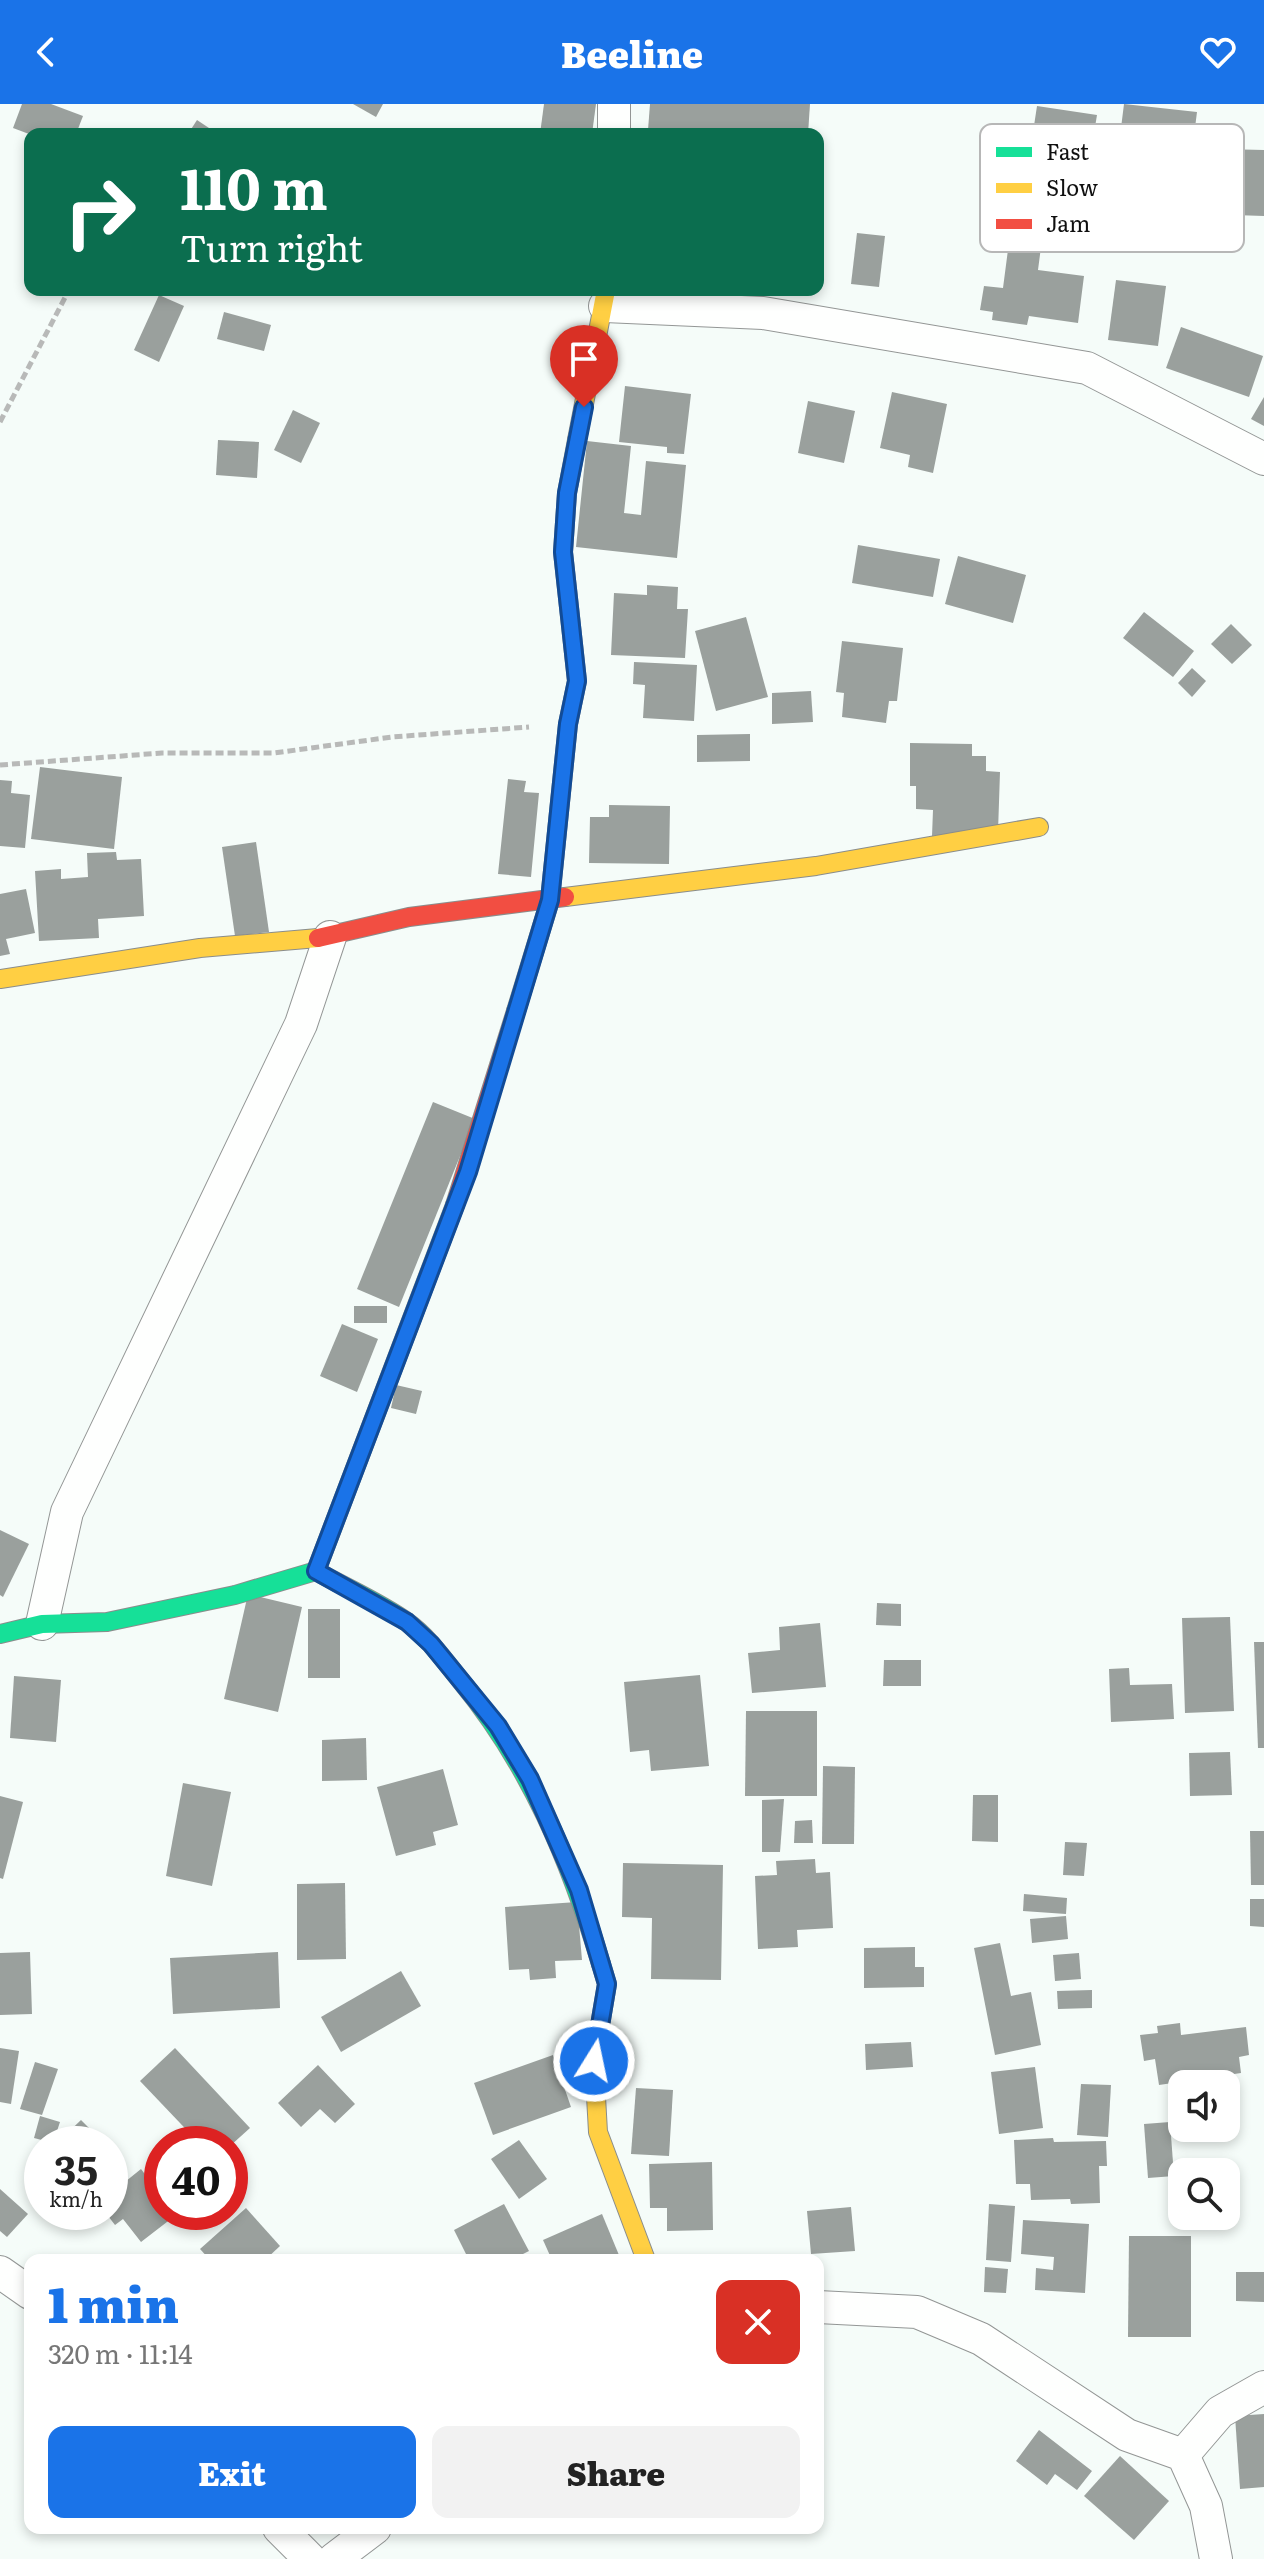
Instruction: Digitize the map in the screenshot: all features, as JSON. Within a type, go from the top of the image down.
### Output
[{"type":"street","points":[[614,104],[614,128]]},
{"type":"street","points":[[316,1571],[468,1172],[550,900],[568,724],[577,681],[563,552],[567,493],[605,298],[763,313],[1087,368],[1264,459]]},
{"type":"street","points":[[0,979],[200,948],[330,937],[409,917],[816,866],[1039,827]]},
{"type":"street","points":[[42,1624],[67,1512],[301,1024],[330,937]]},
{"type":"street","points":[[0,1634],[42,1624],[107,1622],[235,1595],[316,1571],[407,1622],[431,1644],[498,1726],[530,1779],[579,1890],[607,1984],[594,2061],[598,2132],[644,2254]]},
{"type":"street","points":[[0,2272],[24,2289]]},
{"type":"street","points":[[824,2307],[917,2312],[981,2339],[1127,2435],[1183,2455],[1206,2506],[1216,2559]]},
{"type":"street","points":[[1183,2455],[1220,2412],[1264,2387]]},
{"type":"street","points":[[285,2534],[310,2559]]},
{"type":"street","points":[[334,2559],[367,2534]]},
{"type":"path","points":[[0,422],[66,296]]},
{"type":"path","points":[[0,765],[162,753],[274,753],[392,737],[568,724]]},
{"type":"building","points":[[22,104],[51,104],[83,116],[78,128],[24,128],[24,132],[13,128]]},
{"type":"building","points":[[353,104],[383,104],[376,117]]},
{"type":"building","points":[[544,104],[596,104],[593,128],[541,128]]},
{"type":"building","points":[[650,104],[810,104],[808,128],[648,128]]},
{"type":"building","points":[[1124,104],[1197,112],[1195,124],[1122,124]]},
{"type":"building","points":[[1037,106],[1097,115],[1096,124],[1034,124]]},
{"type":"building","points":[[197,120],[209,128],[192,128]]},
{"type":"building","points":[[1244,150],[1264,150],[1264,216],[1244,215]]},
{"type":"building","points":[[857,233],[885,236],[879,287],[851,284]]},
{"type":"building","points":[[1008,252],[1040,252],[1038,270],[1084,276],[1078,323],[1029,316],[1027,325],[992,320],[993,312],[980,310],[984,286],[1003,288]]},
{"type":"building","points":[[1116,280],[1166,286],[1158,346],[1108,340]]},
{"type":"building","points":[[159,296],[184,306],[159,362],[134,350]]},
{"type":"building","points":[[224,312],[271,325],[264,351],[217,339]]},
{"type":"building","points":[[1181,327],[1263,356],[1249,397],[1166,368]]},
{"type":"building","points":[[625,386],[691,394],[684,454],[667,453],[667,447],[619,442]]},
{"type":"building","points":[[892,392],[947,404],[933,473],[908,467],[910,455],[880,448]]},
{"type":"building","points":[[1264,397],[1264,426],[1251,419]]},
{"type":"building","points":[[808,401],[855,411],[844,463],[798,453]]},
{"type":"building","points":[[293,410],[320,423],[301,463],[274,450]]},
{"type":"building","points":[[218,440],[259,442],[257,478],[216,475]]},
{"type":"building","points":[[587,441],[631,446],[624,513],[641,515],[646,461],[686,465],[677,558],[576,547]]},
{"type":"building","points":[[858,545],[940,559],[933,597],[852,583]]},
{"type":"building","points":[[958,556],[1026,575],[1013,623],[945,604]]},
{"type":"building","points":[[647,585],[678,587],[677,609],[688,609],[685,658],[611,655],[614,593],[647,595]]},
{"type":"building","points":[[1144,612],[1194,651],[1173,677],[1123,638]]},
{"type":"building","points":[[746,617],[768,697],[716,711],[695,631]]},
{"type":"building","points":[[1231,624],[1252,645],[1232,664],[1211,644]]},
{"type":"building","points":[[842,641],[903,648],[897,701],[889,701],[886,723],[842,717],[844,693],[836,692]]},
{"type":"building","points":[[634,662],[697,665],[694,721],[643,718],[645,685],[633,684]]},
{"type":"building","points":[[1192,668],[1206,681],[1192,697],[1178,683]]},
{"type":"building","points":[[811,691],[813,722],[772,724],[772,693]]},
{"type":"building","points":[[750,734],[750,761],[697,762],[697,735]]},
{"type":"building","points":[[910,743],[972,744],[972,756],[986,756],[986,771],[1000,772],[998,832],[932,836],[933,810],[916,809],[916,786],[910,786]]},
{"type":"building","points":[[40,767],[122,777],[114,849],[31,839]]},
{"type":"building","points":[[508,779],[526,781],[524,792],[539,793],[531,877],[498,874]]},
{"type":"building","points":[[0,780],[12,781],[11,793],[30,795],[25,848],[0,846]]},
{"type":"building","points":[[609,805],[670,806],[669,864],[589,863],[590,817],[609,817]]},
{"type":"building","points":[[256,842],[269,932],[235,936],[222,847]]},
{"type":"building","points":[[116,852],[117,860],[141,859],[144,916],[98,919],[99,938],[39,941],[35,871],[61,869],[61,879],[88,877],[87,853]]},
{"type":"building","points":[[26,889],[35,933],[6,939],[10,954],[0,956],[0,894]]},
{"type":"building","points":[[433,1102],[475,1119],[399,1307],[357,1289]]},
{"type":"building","points":[[354,1306],[387,1306],[387,1323],[354,1323]]},
{"type":"building","points":[[342,1324],[378,1339],[357,1392],[320,1376]]},
{"type":"building","points":[[396,1385],[422,1391],[416,1414],[391,1408]]},
{"type":"building","points":[[0,1530],[29,1544],[3,1597],[0,1595]]},
{"type":"building","points":[[248,1594],[302,1607],[278,1712],[224,1699]]},
{"type":"building","points":[[877,1603],[901,1604],[901,1626],[876,1625]]},
{"type":"building","points":[[308,1609],[340,1609],[340,1678],[308,1678]]},
{"type":"building","points":[[1230,1617],[1234,1711],[1185,1713],[1182,1618]]},
{"type":"building","points":[[820,1623],[826,1687],[752,1693],[748,1653],[780,1650],[779,1627]]},
{"type":"building","points":[[1254,1642],[1264,1642],[1264,1748],[1258,1748]]},
{"type":"building","points":[[884,1660],[921,1660],[921,1686],[883,1686]]},
{"type":"building","points":[[1129,1668],[1130,1685],[1172,1684],[1174,1719],[1111,1722],[1109,1669]]},
{"type":"building","points":[[700,1675],[709,1766],[651,1771],[649,1750],[630,1752],[624,1682]]},
{"type":"building","points":[[14,1676],[61,1680],[56,1742],[10,1738]]},
{"type":"building","points":[[746,1711],[817,1711],[817,1796],[745,1796]]},
{"type":"building","points":[[366,1738],[367,1780],[322,1781],[322,1740]]},
{"type":"building","points":[[1230,1752],[1232,1795],[1190,1796],[1189,1753]]},
{"type":"building","points":[[823,1766],[855,1767],[854,1844],[822,1844]]},
{"type":"building","points":[[443,1769],[458,1825],[433,1832],[436,1845],[396,1856],[377,1787]]},
{"type":"building","points":[[183,1783],[231,1792],[212,1886],[166,1876]]},
{"type":"building","points":[[973,1795],[998,1795],[998,1842],[972,1841]]},
{"type":"building","points":[[0,1796],[23,1802],[3,1879],[0,1878]]},
{"type":"building","points":[[784,1799],[780,1852],[762,1852],[762,1800]]},
{"type":"building","points":[[812,1820],[813,1843],[794,1843],[795,1821]]},
{"type":"building","points":[[1250,1831],[1264,1831],[1264,1885],[1251,1885]]},
{"type":"building","points":[[1065,1842],[1087,1843],[1084,1876],[1063,1875]]},
{"type":"building","points":[[815,1859],[816,1873],[830,1872],[833,1928],[797,1930],[798,1947],[758,1949],[755,1876],[777,1875],[776,1861]]},
{"type":"building","points":[[623,1863],[723,1865],[721,1980],[651,1979],[652,1918],[622,1917]]},
{"type":"building","points":[[345,1883],[346,1959],[297,1960],[297,1884]]},
{"type":"building","points":[[1024,1894],[1067,1898],[1066,1914],[1023,1911]]},
{"type":"building","points":[[1250,1899],[1264,1899],[1264,1927],[1250,1926]]},
{"type":"building","points":[[577,1902],[582,1960],[555,1961],[556,1978],[530,1980],[529,1969],[509,1970],[505,1907]]},
{"type":"building","points":[[1066,1916],[1068,1939],[1032,1943],[1030,1919]]},
{"type":"building","points":[[1000,1943],[1011,1996],[1031,1992],[1041,2045],[995,2055],[974,1948]]},
{"type":"building","points":[[915,1947],[915,1967],[924,1967],[924,1987],[864,1988],[864,1948]]},
{"type":"building","points":[[30,1952],[32,2014],[0,2015],[0,1953]]},
{"type":"building","points":[[278,1952],[280,2008],[173,2014],[170,1958]]},
{"type":"building","points":[[1079,1953],[1081,1979],[1055,1981],[1053,1955]]},
{"type":"building","points":[[401,1971],[421,2006],[341,2052],[321,2017]]},
{"type":"building","points":[[1092,1990],[1092,2008],[1058,2009],[1057,1991]]},
{"type":"building","points":[[1180,2023],[1181,2035],[1246,2027],[1249,2055],[1239,2057],[1241,2073],[1240,2070],[1168,2070],[1168,2084],[1159,2085],[1155,2059],[1144,2061],[1140,2035],[1158,2033],[1157,2026]]},
{"type":"building","points":[[911,2042],[913,2067],[866,2070],[865,2044]]},
{"type":"building","points":[[0,2048],[19,2051],[11,2104],[0,2102]]},
{"type":"building","points":[[175,2048],[250,2128],[183,2126],[140,2081]]},
{"type":"building","points":[[553,2055],[571,2107],[493,2135],[474,2083]]},
{"type":"building","points":[[35,2062],[58,2069],[42,2115],[20,2109]]},
{"type":"building","points":[[318,2065],[355,2104],[335,2123],[320,2109],[301,2127],[278,2103]]},
{"type":"building","points":[[1035,2067],[1043,2128],[999,2134],[991,2072]]},
{"type":"building","points":[[1081,2084],[1111,2085],[1108,2137],[1077,2135]]},
{"type":"building","points":[[636,2088],[673,2090],[669,2156],[631,2154]]},
{"type":"building","points":[[40,2116],[60,2122],[59,2126],[37,2126]]},
{"type":"building","points":[[1168,2122],[1168,2142],[1171,2142],[1173,2158],[1168,2158],[1168,2176],[1148,2178],[1144,2124]]},
{"type":"building","points":[[1053,2138],[1054,2142],[1106,2141],[1107,2166],[1099,2166],[1100,2203],[1071,2204],[1070,2199],[1031,2200],[1030,2184],[1016,2184],[1014,2140]]},
{"type":"building","points":[[519,2140],[547,2179],[519,2199],[491,2159]]},
{"type":"building","points":[[712,2162],[713,2230],[667,2231],[667,2208],[650,2208],[649,2164]]},
{"type":"building","points":[[141,2169],[144,2173],[144,2230],[157,2230],[141,2242],[128,2225],[128,2179]]},
{"type":"building","points":[[0,2189],[24,2210],[24,2218],[7,2237],[0,2231]]},
{"type":"building","points":[[504,2204],[529,2251],[523,2254],[466,2254],[454,2230]]},
{"type":"building","points":[[989,2204],[1015,2206],[1011,2262],[986,2260]]},
{"type":"building","points":[[851,2207],[855,2251],[811,2254],[807,2211]]},
{"type":"building","points":[[248,2210],[280,2246],[271,2254],[205,2254],[200,2249],[221,2230],[248,2230]]},
{"type":"building","points":[[602,2214],[619,2254],[549,2254],[543,2240]]},
{"type":"building","points":[[1023,2220],[1089,2224],[1085,2293],[1035,2290],[1036,2268],[1053,2270],[1054,2257],[1021,2254]]},
{"type":"building","points":[[1129,2236],[1191,2236],[1191,2337],[1128,2337]]},
{"type":"building","points":[[985,2267],[1008,2269],[1006,2293],[984,2292]]},
{"type":"building","points":[[1236,2272],[1264,2272],[1264,2302],[1236,2301]]},
{"type":"building","points":[[1264,2414],[1264,2487],[1240,2489],[1235,2416]]},
{"type":"building","points":[[1039,2430],[1092,2471],[1077,2490],[1055,2474],[1047,2485],[1016,2461]]},
{"type":"building","points":[[1120,2456],[1169,2501],[1134,2540],[1084,2496]]},
{"type":"traffic: fast","points":[[516,1011],[550,900],[568,724],[577,681],[563,552],[567,493],[577,440]]},
{"type":"traffic: fast","points":[[0,1634],[42,1624],[107,1622],[235,1595],[316,1571],[455,1205]]},
{"type":"traffic: fast","points":[[316,1571],[415,1628],[436,1649],[486,1713],[508,1746],[545,1815],[576,1888],[601,1964]]},
{"type":"traffic: slow","points":[[577,440],[605,296]]},
{"type":"traffic: slow","points":[[565,897],[816,866],[1039,827]]},
{"type":"traffic: slow","points":[[0,979],[200,948],[318,938]]},
{"type":"traffic: slow","points":[[601,1964],[607,1984],[594,2061],[598,2132],[644,2254]]},
{"type":"traffic: jam","points":[[318,938],[409,917],[565,897]]},
{"type":"traffic: jam","points":[[455,1205],[516,1011]]},
{"type":"route","points":[[584,407],[567,493],[563,552],[577,681],[568,724],[550,900],[468,1172],[316,1571],[407,1622],[431,1644],[498,1726],[530,1779],[579,1890],[607,1984],[594,2061]]}]
